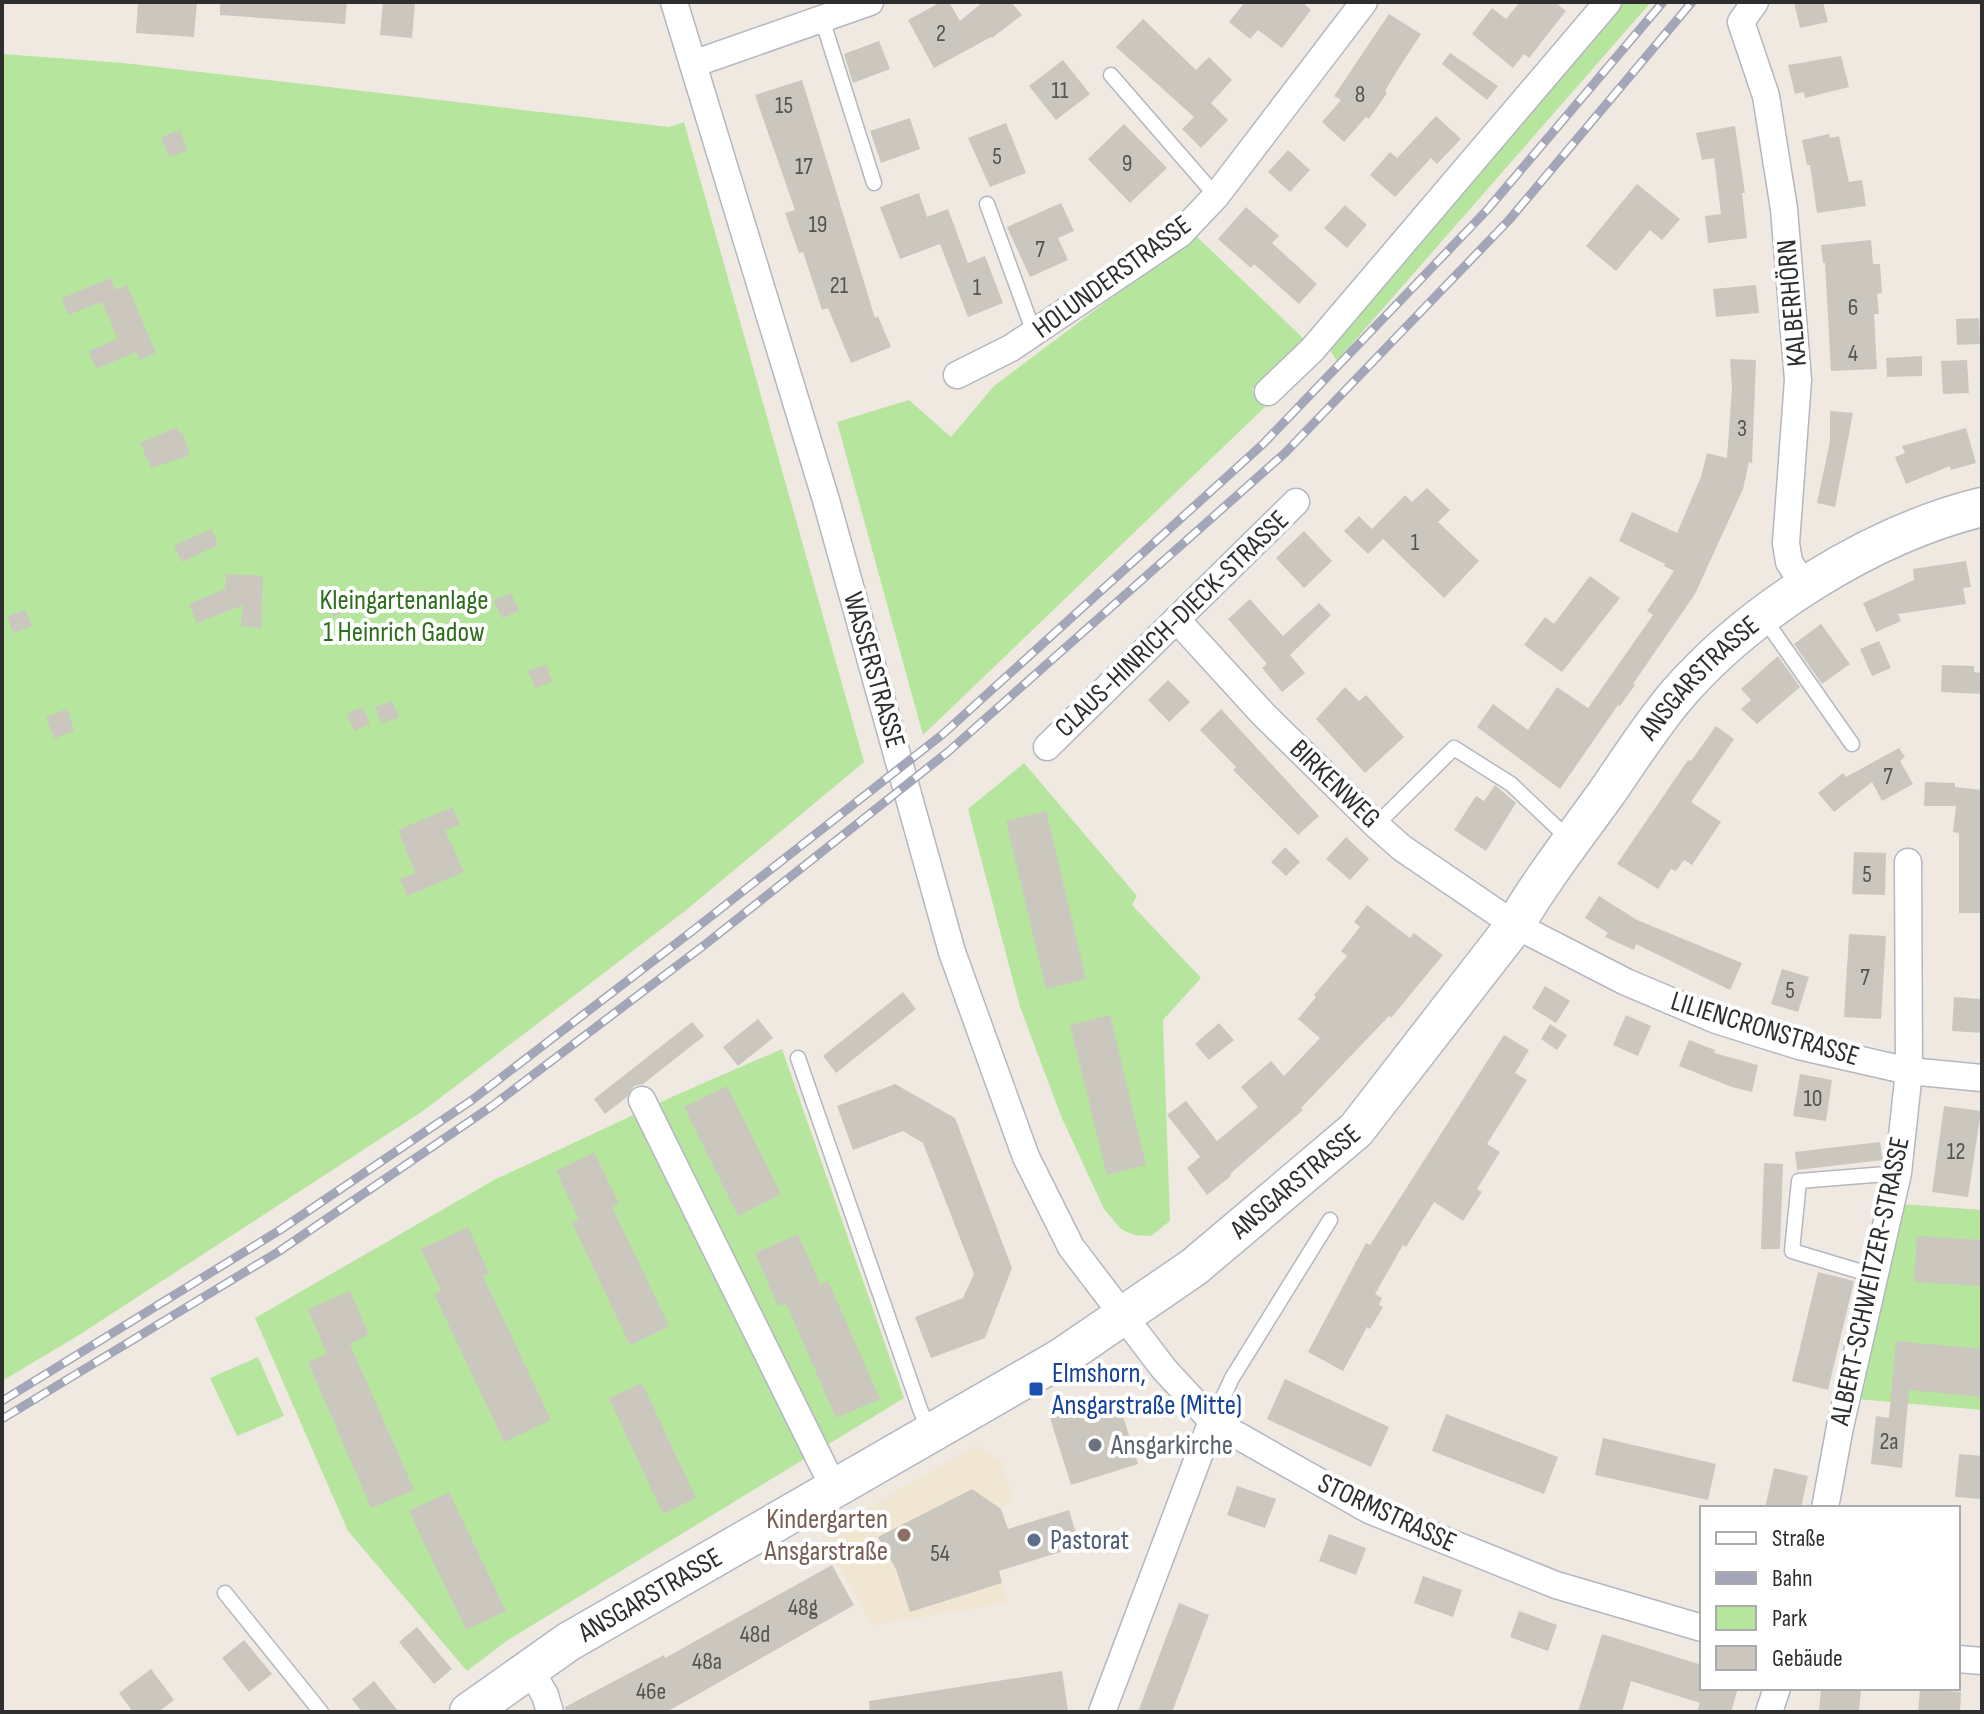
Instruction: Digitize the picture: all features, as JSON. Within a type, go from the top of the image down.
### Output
[{"type":"street","name":"WASSERSTRASSE","points":[[674,2],[826,500],[952,952],[1026,1157],[1071,1247],[1123,1316]]},
{"type":"street","points":[[693,64],[870,2]]},
{"type":"street","points":[[1268,392],[1312,350],[1608,2]]},
{"type":"street","name":"HOLUNDERSTRASSE","points":[[957,375],[1011,348],[1180,234],[1216,196],[1356,5]]},
{"type":"street","name":"KALBERHÖRN","points":[[1748,12],[1766,96],[1784,209],[1798,380],[1786,543],[1789,562],[1804,585]]},
{"type":"street","name":"CLAUS-HINRICH-DIECK-STRASSE","points":[[1047,747],[1296,502]]},
{"type":"street","name":"ANSGARSTRASSE","points":[[469,1712],[568,1642],[1061,1358],[1194,1267],[1356,1130],[1515,925],[1536,889],[1676,696],[1729,644],[1804,585],[1892,539],[1982,507]]},
{"type":"street","name":"BIRKENWEG","points":[[1177,620],[1263,714],[1376,825],[1402,848],[1515,925]]},
{"type":"street","name":"ALBERT-SCHWEITZER-STRASSE","points":[[1825,1506],[1840,1427],[1898,1173],[1909,1071],[1908,862]]},
{"type":"street","name":"LILIENCRONSTRASSE","points":[[1515,925],[1626,982],[1716,1020],[1799,1046],[1909,1071],[1982,1078]]},
{"type":"street","points":[[642,1100],[834,1488]]},
{"type":"street","name":"STORMSTRASSE","points":[[1123,1316],[1164,1369],[1212,1421],[1369,1510],[1556,1585],[1700,1627]]},
{"type":"street","points":[[1102,1712],[1212,1421]]},
{"type":"street","points":[[1960,1659],[1982,1661]]},
{"type":"street","points":[[529,1668],[545,1695],[550,1712]]},
{"type":"street","points":[[1769,1712],[1776,1690]]},
{"type":"lane","points":[[822,19],[874,183]]},
{"type":"lane","points":[[1111,75],[1216,196]]},
{"type":"lane","points":[[987,204],[1034,333]]},
{"type":"lane","points":[[1763,617],[1852,744]]},
{"type":"lane","points":[[1376,825],[1454,748],[1511,784],[1571,841]]},
{"type":"lane","points":[[798,1058],[930,1433]]},
{"type":"lane","points":[[1875,1276],[1792,1251],[1799,1181],[1898,1173]]},
{"type":"lane","points":[[1212,1421],[1232,1378],[1330,1220]]},
{"type":"lane","points":[[225,1593],[321,1712]]},
{"type":"shaded area","name":"Kindergarten Ansgarstraße","points":[[977,1445],[1001,1462],[1013,1499],[1001,1509],[1008,1529],[988,1535],[1008,1603],[873,1625],[821,1535]]},
{"type":"green space","points":[[1620,2],[1651,2],[1337,361],[1328,347]]},
{"type":"green space","name":"Kleingartenanlage 1 Heinrich Gadow","points":[[2,54],[123,63],[669,127],[684,122],[864,762],[685,911],[423,1111],[79,1335],[2,1381]]},
{"type":"green space","points":[[1195,235],[1304,339],[1252,390],[1266,406],[923,735],[837,422],[909,400],[951,437],[994,386]]},
{"type":"green space","points":[[1024,763],[1137,896],[1132,905],[1201,978],[1163,1020],[1170,1221],[1151,1236],[1134,1235],[1121,1229],[1104,1209],[1061,1116],[1020,1007],[968,809]]},
{"type":"green space","points":[[782,1049],[904,1398],[508,1640],[467,1671],[348,1531],[255,1318],[494,1180]]},
{"type":"green space","points":[[1901,1204],[1982,1210],[1982,1410],[1857,1399]]},
{"type":"green space","points":[[258,1357],[284,1416],[237,1436],[210,1378]]},
{"type":"building","points":[[138,2],[197,2],[194,37],[136,33]]},
{"type":"building","points":[[220,2],[347,2],[345,24],[220,15]]},
{"type":"building","points":[[383,2],[415,2],[412,38],[380,35]]},
{"type":"building","points":[[941,2],[949,2],[960,21],[983,2],[1011,2],[1022,15],[992,38],[934,68],[908,20]]},
{"type":"building","points":[[1245,2],[1302,2],[1311,10],[1282,48],[1258,30],[1250,39],[1229,22]]},
{"type":"building","points":[[1520,2],[1555,2],[1566,11],[1529,58],[1524,54],[1513,68],[1472,34],[1492,8],[1506,19]]},
{"type":"building","points":[[1794,2],[1823,2],[1828,22],[1800,28]]},
{"type":"building","points":[[1389,14],[1421,34],[1369,119],[1366,117],[1344,142],[1322,122],[1341,100],[1334,96]]},
{"type":"building","points":[[1143,19],[1196,70],[1209,57],[1232,80],[1211,103],[1228,120],[1201,148],[1182,129],[1194,117],[1116,47]]},
{"type":"building","points":[[879,41],[890,69],[853,83],[844,54]]},
{"type":"building","points":[[1450,53],[1498,86],[1487,100],[1442,64]]},
{"type":"building","points":[[1841,56],[1849,87],[1805,98],[1804,92],[1795,94],[1788,65]]},
{"type":"building","points":[[1063,60],[1090,94],[1056,120],[1029,86]]},
{"type":"building","points":[[802,80],[875,318],[878,316],[891,347],[851,363],[828,308],[822,310],[803,252],[799,253],[785,213],[795,210],[755,95]]},
{"type":"building","points":[[1436,116],[1461,139],[1437,164],[1431,158],[1395,197],[1370,175],[1390,152],[1397,158]]},
{"type":"building","points":[[910,118],[920,149],[881,163],[870,131]]},
{"type":"building","points":[[1006,123],[1026,173],[990,187],[968,138]]},
{"type":"building","points":[[1124,124],[1167,168],[1130,203],[1088,159]]},
{"type":"building","points":[[1735,126],[1745,193],[1742,193],[1747,238],[1708,243],[1705,216],[1721,214],[1714,158],[1702,160],[1696,133]]},
{"type":"building","points":[[180,130],[187,151],[169,157],[161,137]]},
{"type":"building","points":[[1829,134],[1830,138],[1839,136],[1849,182],[1862,180],[1866,206],[1817,213],[1810,165],[1807,165],[1802,140]]},
{"type":"building","points":[[1288,150],[1310,170],[1290,192],[1268,172]]},
{"type":"building","points":[[1637,184],[1680,219],[1662,240],[1650,230],[1616,271],[1586,246]]},
{"type":"building","points":[[919,193],[927,217],[948,209],[968,263],[985,256],[1003,303],[968,317],[940,244],[900,259],[880,207]]},
{"type":"building","points":[[1061,203],[1074,231],[1058,238],[1068,260],[1030,277],[1007,227]]},
{"type":"building","points":[[1345,205],[1367,225],[1347,248],[1324,228]]},
{"type":"building","points":[[1246,207],[1279,236],[1272,243],[1317,284],[1299,304],[1254,264],[1251,268],[1218,239]]},
{"type":"building","points":[[1871,240],[1873,264],[1880,264],[1882,293],[1877,294],[1879,314],[1874,314],[1877,369],[1831,371],[1825,263],[1821,245]]},
{"type":"building","points":[[111,278],[115,290],[127,285],[156,353],[139,360],[136,352],[96,369],[89,351],[118,339],[102,302],[68,315],[62,298]]},
{"type":"building","points":[[1756,285],[1759,313],[1716,317],[1713,289]]},
{"type":"building","points":[[1979,318],[1980,344],[1957,345],[1956,319]]},
{"type":"building","points":[[1922,356],[1922,376],[1887,377],[1886,358]]},
{"type":"building","points":[[1730,359],[1756,360],[1752,463],[1749,462],[1743,489],[1695,594],[1635,685],[1560,789],[1477,727],[1493,704],[1528,730],[1557,687],[1588,708],[1653,615],[1647,611],[1674,571],[1619,541],[1632,512],[1677,533],[1701,477],[1707,453],[1727,458],[1732,388]]},
{"type":"building","points":[[1967,360],[1969,393],[1943,394],[1941,361]]},
{"type":"building","points":[[1830,411],[1853,413],[1835,507],[1817,503],[1830,441]]},
{"type":"building","points":[[177,427],[179,433],[182,432],[190,455],[151,468],[140,443]]},
{"type":"building","points":[[1966,428],[1976,463],[1951,470],[1950,466],[1906,484],[1895,457],[1905,453],[1902,446]]},
{"type":"building","points":[[1427,488],[1450,510],[1438,522],[1479,561],[1444,598],[1383,539],[1368,554],[1344,531],[1359,516],[1372,529],[1405,495],[1412,502]]},
{"type":"building","points":[[212,529],[218,545],[182,562],[174,545]]},
{"type":"building","points":[[1304,531],[1332,561],[1304,588],[1276,558]]},
{"type":"building","points":[[1966,561],[1971,587],[1963,588],[1966,604],[1898,614],[1901,621],[1876,632],[1863,603],[1914,580],[1913,569]]},
{"type":"building","points":[[226,574],[263,576],[261,628],[241,626],[243,605],[197,623],[189,604],[225,589]]},
{"type":"building","points":[[1590,576],[1620,598],[1562,672],[1524,645],[1545,617],[1554,624]]},
{"type":"building","points":[[347,590],[354,608],[333,617],[326,599]]},
{"type":"building","points":[[511,593],[519,611],[502,618],[494,600]]},
{"type":"building","points":[[1250,599],[1283,636],[1319,603],[1331,615],[1290,655],[1305,673],[1282,692],[1262,668],[1267,664],[1228,619]]},
{"type":"building","points":[[26,610],[32,626],[13,633],[7,616]]},
{"type":"building","points":[[1821,624],[1850,664],[1822,684],[1794,644]]},
{"type":"building","points":[[1879,641],[1891,668],[1872,676],[1860,649]]},
{"type":"building","points":[[1778,656],[1800,687],[1757,724],[1741,709],[1751,700],[1741,689]]},
{"type":"building","points":[[546,664],[552,682],[535,688],[528,671]]},
{"type":"building","points":[[1942,665],[1974,666],[1974,672],[1982,673],[1982,694],[1941,692]]},
{"type":"building","points":[[1168,680],[1190,702],[1169,722],[1148,700]]},
{"type":"building","points":[[1345,687],[1359,701],[1366,695],[1404,737],[1365,773],[1316,719]]},
{"type":"building","points":[[392,701],[399,717],[382,724],[375,707]]},
{"type":"building","points":[[363,707],[370,724],[354,731],[347,713]]},
{"type":"building","points":[[67,709],[74,731],[54,739],[46,717]]},
{"type":"building","points":[[1221,709],[1319,816],[1298,835],[1233,770],[1236,767],[1200,730]]},
{"type":"building","points":[[1716,726],[1734,739],[1691,802],[1721,822],[1692,865],[1684,860],[1676,871],[1671,869],[1658,889],[1617,864],[1688,760],[1691,761]]},
{"type":"building","points":[[1899,748],[1905,757],[1900,761],[1913,784],[1882,801],[1872,782],[1834,812],[1818,793],[1843,773],[1846,777]]},
{"type":"building","points":[[1925,782],[1955,783],[1955,787],[1982,790],[1982,913],[1959,913],[1959,833],[1953,832],[1956,806],[1924,806]]},
{"type":"building","points":[[1495,785],[1516,803],[1486,851],[1454,830],[1476,796],[1484,801]]},
{"type":"building","points":[[453,807],[460,825],[445,830],[464,872],[407,896],[400,879],[415,873],[398,830]]},
{"type":"building","points":[[1046,811],[1086,979],[1046,989],[1006,821]]},
{"type":"building","points":[[1346,837],[1369,859],[1350,880],[1326,859]]},
{"type":"building","points":[[1285,847],[1300,862],[1286,876],[1271,862]]},
{"type":"building","points":[[1854,852],[1886,853],[1885,895],[1852,894]]},
{"type":"building","points":[[1599,896],[1637,920],[1742,963],[1730,990],[1636,944],[1634,950],[1605,937],[1608,933],[1585,918]]},
{"type":"building","points":[[1367,905],[1410,938],[1414,933],[1443,955],[1391,1018],[1389,1016],[1301,1108],[1303,1110],[1207,1195],[1187,1168],[1200,1157],[1167,1115],[1186,1101],[1217,1141],[1258,1107],[1241,1087],[1271,1061],[1284,1076],[1320,1038],[1298,1019],[1347,956],[1341,951],[1360,927],[1354,922]]},
{"type":"building","points":[[1849,934],[1886,936],[1881,1019],[1844,1017]]},
{"type":"building","points":[[1782,969],[1809,977],[1798,1012],[1771,1004]]},
{"type":"building","points":[[1545,986],[1570,1001],[1556,1023],[1532,1008]]},
{"type":"building","points":[[903,992],[916,1009],[836,1073],[823,1056]]},
{"type":"building","points":[[1954,997],[1982,999],[1982,1033],[1952,1031]]},
{"type":"building","points":[[1110,1015],[1146,1165],[1107,1175],[1070,1025]]},
{"type":"building","points":[[1626,1015],[1651,1026],[1638,1056],[1613,1045]]},
{"type":"building","points":[[758,1019],[773,1038],[738,1066],[723,1047]]},
{"type":"building","points":[[692,1022],[704,1036],[643,1084],[634,1086],[627,1097],[605,1114],[594,1099]]},
{"type":"building","points":[[1219,1023],[1234,1040],[1209,1060],[1195,1044]]},
{"type":"building","points":[[1550,1024],[1567,1035],[1557,1050],[1541,1039]]},
{"type":"building","points":[[1504,1035],[1529,1050],[1515,1073],[1527,1080],[1487,1144],[1500,1152],[1477,1189],[1482,1192],[1463,1221],[1434,1202],[1406,1247],[1403,1245],[1375,1294],[1382,1298],[1379,1305],[1383,1307],[1370,1329],[1367,1327],[1343,1371],[1308,1352],[1366,1243],[1370,1245]]},
{"type":"building","points":[[1689,1040],[1715,1050],[1714,1053],[1758,1065],[1752,1092],[1679,1066]]},
{"type":"building","points":[[1800,1074],[1832,1080],[1826,1121],[1793,1116]]},
{"type":"building","points":[[895,1084],[955,1118],[1012,1268],[985,1338],[931,1358],[915,1317],[963,1298],[974,1274],[923,1143],[903,1131],[853,1150],[837,1106]]},
{"type":"building","points":[[727,1086],[781,1194],[738,1216],[684,1107]]},
{"type":"building","points":[[1944,1106],[1981,1111],[1968,1197],[1932,1192]]},
{"type":"building","points":[[1880,1142],[1883,1160],[1797,1170],[1795,1152]]},
{"type":"building","points":[[594,1152],[619,1204],[612,1207],[669,1326],[630,1345],[572,1223],[579,1220],[556,1171]]},
{"type":"building","points":[[1764,1163],[1783,1164],[1780,1249],[1761,1249]]},
{"type":"building","points":[[468,1227],[489,1273],[483,1276],[551,1420],[504,1442],[434,1294],[441,1291],[421,1249]]},
{"type":"building","points":[[798,1234],[820,1284],[828,1281],[880,1399],[836,1418],[786,1303],[778,1306],[755,1253]]},
{"type":"building","points":[[1917,1236],[1982,1240],[1982,1286],[1914,1282]]},
{"type":"building","points":[[1818,1272],[1854,1281],[1828,1390],[1792,1381]]},
{"type":"building","points":[[350,1291],[369,1335],[350,1344],[414,1490],[371,1508],[308,1362],[327,1354],[308,1309]]},
{"type":"building","points":[[1896,1341],[1982,1349],[1982,1397],[1909,1390],[1902,1468],[1871,1464],[1876,1416],[1889,1418]]},
{"type":"building","points":[[1285,1379],[1389,1427],[1371,1467],[1267,1419]]},
{"type":"building","points":[[642,1383],[696,1498],[663,1514],[609,1398]]},
{"type":"building","name":"Ansgarkirche","points":[[1117,1397],[1138,1464],[1071,1485],[1050,1418]]},
{"type":"building","points":[[1446,1414],[1558,1457],[1544,1494],[1432,1451]]},
{"type":"building","points":[[1603,1438],[1716,1464],[1708,1500],[1595,1475]]},
{"type":"building","points":[[1959,1454],[1982,1456],[1982,1499],[1955,1497]]},
{"type":"building","points":[[1774,1468],[1808,1476],[1801,1506],[1765,1506]]},
{"type":"building","points":[[1237,1486],[1276,1499],[1265,1528],[1227,1515]]},
{"type":"building","points":[[972,1489],[1001,1509],[1008,1529],[1069,1510],[1080,1546],[999,1571],[1002,1583],[910,1612],[896,1569],[878,1537]]},
{"type":"building","points":[[449,1492],[506,1611],[466,1630],[409,1511]]},
{"type":"building","points":[[1329,1534],[1366,1548],[1356,1575],[1319,1561]]},
{"type":"building","points":[[832,1565],[854,1605],[688,1700],[666,1712],[566,1712],[565,1707],[664,1655],[665,1658]]},
{"type":"building","points":[[1423,1576],[1462,1590],[1453,1617],[1414,1603]]},
{"type":"building","points":[[1179,1603],[1209,1615],[1172,1712],[1138,1712]]},
{"type":"building","points":[[1519,1611],[1557,1625],[1548,1651],[1510,1637]]},
{"type":"building","points":[[417,1627],[452,1669],[434,1684],[399,1642]]},
{"type":"building","points":[[1602,1634],[1700,1664],[1700,1690],[1737,1690],[1731,1712],[1697,1712],[1700,1703],[1631,1681],[1622,1712],[1578,1712]]},
{"type":"building","points":[[244,1640],[272,1674],[249,1692],[222,1658]]},
{"type":"building","points":[[151,1669],[174,1700],[158,1712],[133,1712],[119,1693]]},
{"type":"building","points":[[1062,1671],[1068,1710],[870,1712],[869,1701]]},
{"type":"building","points":[[374,1681],[399,1712],[362,1712],[352,1699]]},
{"type":"building","points":[[1821,1690],[1861,1690],[1859,1712],[1819,1712]]},
{"type":"building","points":[[1920,1690],[1961,1692],[1960,1712],[1918,1712]]},
{"type":"railway","points":[[2,1401],[280,1230],[472,1100],[943,734],[1263,444],[1487,210],[1663,2]]},
{"type":"railway","points":[[2,1419],[278,1252],[492,1106],[707,943],[949,751],[1285,453],[1509,220],[1692,2]]},
{"type":"place","name":"Elmshorn, Ansgarstraße (Mitte)","points":[[1036,1389]]},
{"type":"place","name":"Ansgarkirche","points":[[1095,1445]]},
{"type":"place","name":"Kindergarten Ansgarstraße","points":[[904,1535]]},
{"type":"place","name":"Pastorat","points":[[1034,1540]]}]
